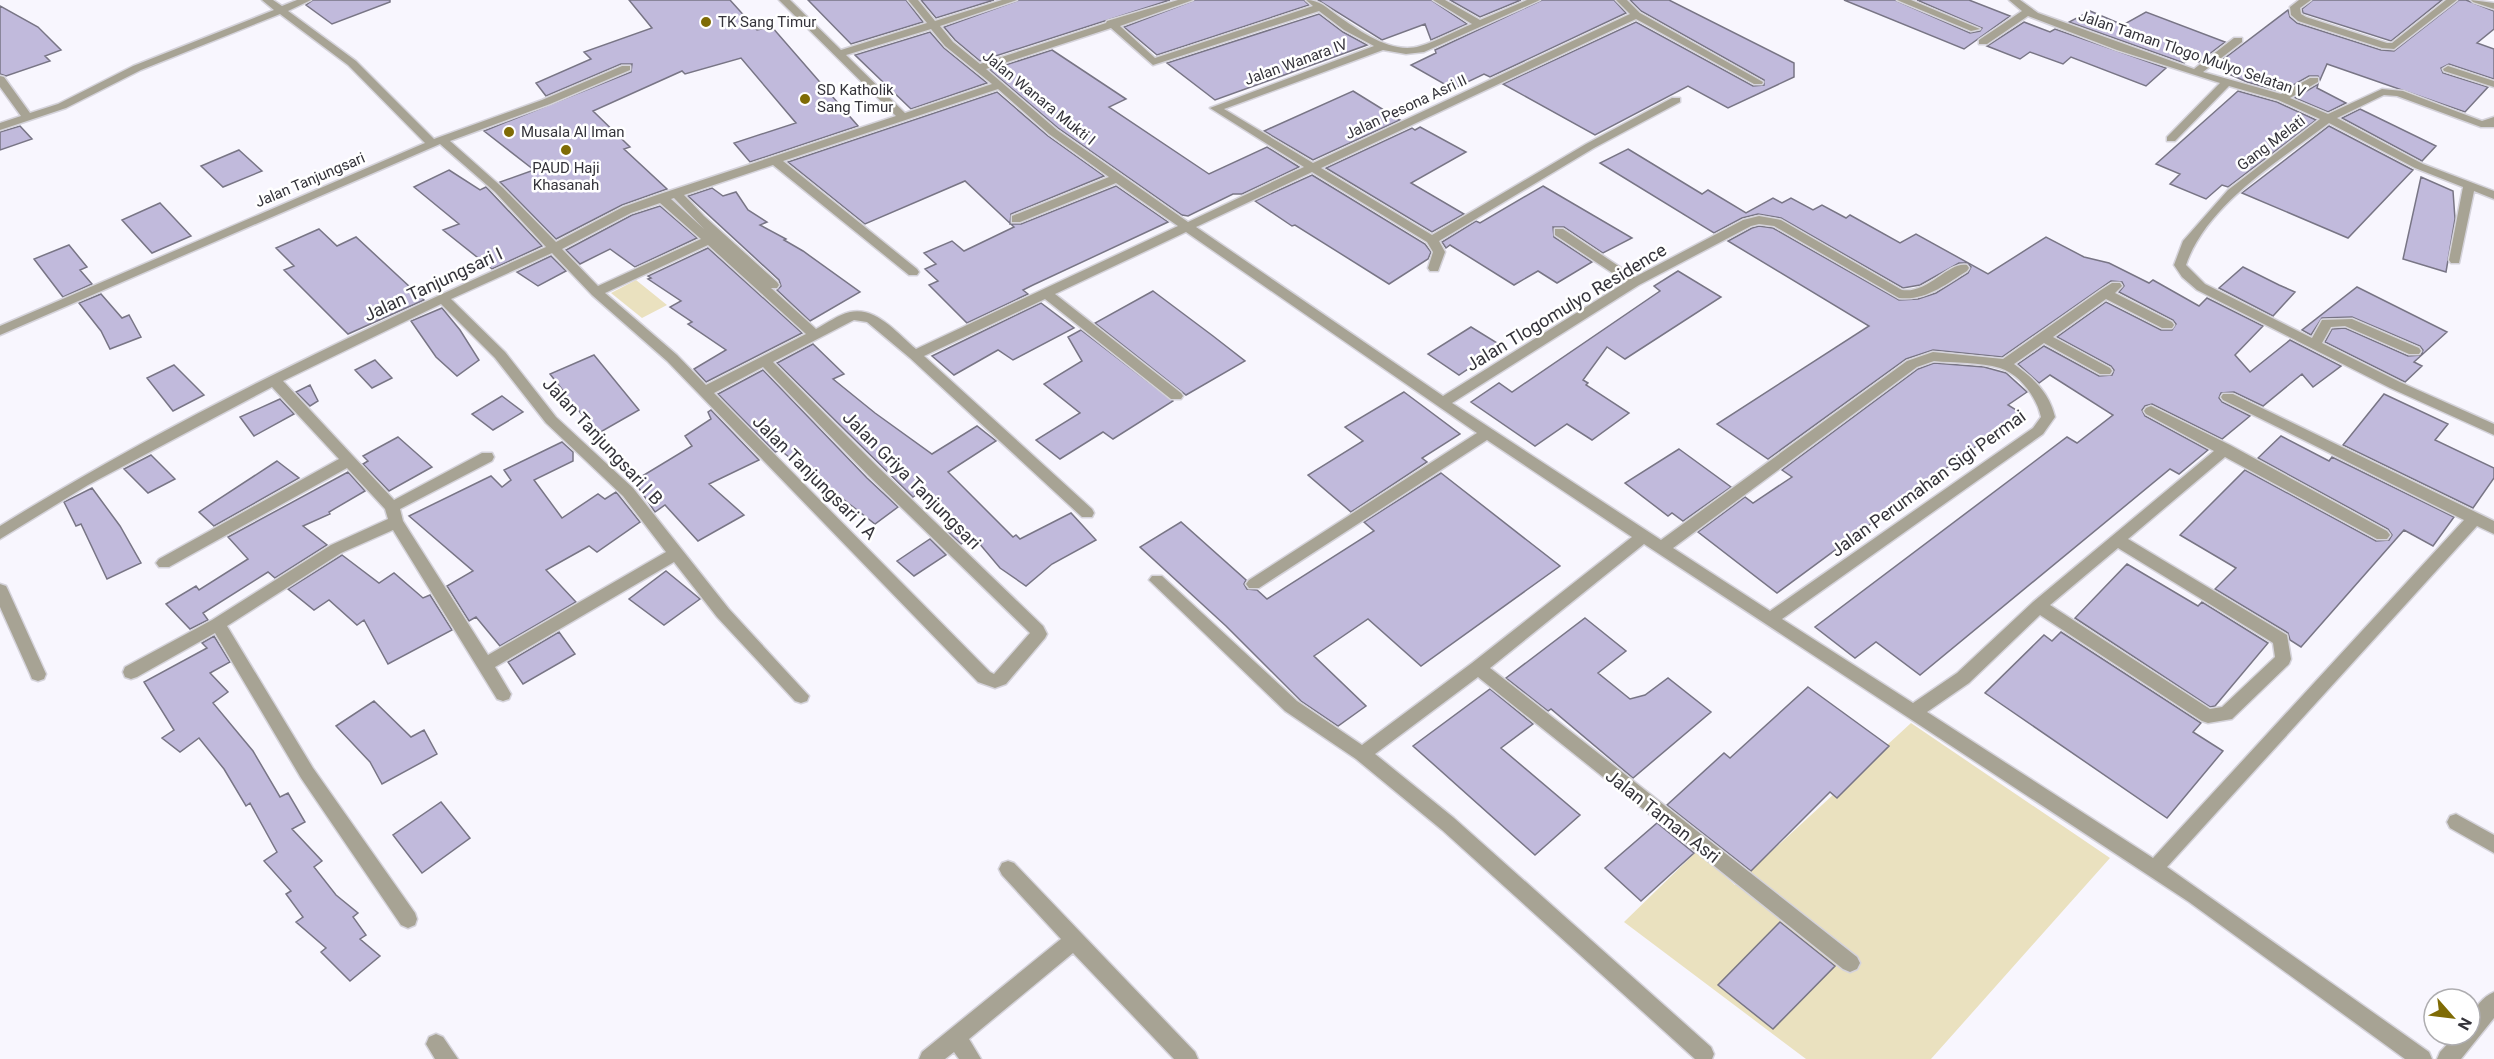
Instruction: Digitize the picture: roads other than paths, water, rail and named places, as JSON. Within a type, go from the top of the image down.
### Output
[{"type":"street","points":[[267,0],[352,63],[437,142],[499,190],[552,249]]},
{"type":"street","points":[[0,127],[62,106],[137,68],[306,0]]},
{"type":"street","points":[[784,0],[861,79],[903,117]]},
{"type":"street","name":"Jalan Wanara Mukti I","points":[[913,0],[949,44],[1053,132],[1117,178],[1659,549],[2196,896],[2422,1059]]},
{"type":"street","points":[[839,54],[1012,0]]},
{"type":"street","points":[[979,68],[1111,23],[1188,0]]},
{"type":"street","points":[[1311,0],[1381,47],[1415,51],[1535,0]]},
{"type":"street","points":[[1438,0],[1479,24]]},
{"type":"street","points":[[1621,0],[1636,15],[1758,82]]},
{"type":"street","points":[[1902,0],[1975,29]]},
{"type":"street","name":"Jalan Taman Tlogo Mulyo Selatan V","points":[[2014,0],[2027,12],[2195,73],[2282,98],[2328,118],[2391,153],[2494,195]]},
{"type":"street","points":[[2306,0],[2295,7],[2296,15],[2302,19],[2386,46],[2394,46],[2452,0]]},
{"type":"street","points":[[2476,0],[2494,6]]},
{"type":"street","points":[[1111,23],[1153,62],[1321,8]]},
{"type":"street","points":[[1983,42],[2027,12]]},
{"type":"street","name":"Jalan Pesona Asri II","points":[[915,355],[1636,15]]},
{"type":"street","points":[[2195,73],[2238,40]]},
{"type":"street","name":"Jalan Wanara IV","points":[[1312,168],[1218,107],[1381,47]]},
{"type":"street","name":"Jalan Tanjungsari","points":[[0,331],[437,142],[546,102],[626,68]]},
{"type":"street","points":[[2448,69],[2494,84]]},
{"type":"street","points":[[0,79],[28,118]]},
{"type":"street","points":[[2282,98],[2314,80]]},
{"type":"street","points":[[2171,139],[2228,82]]},
{"type":"street","name":"Jalan Tanjungsari I","points":[[0,533],[83,481],[274,380],[443,298],[552,249],[627,210],[999,85]]},
{"type":"street","name":"Gang Melati","points":[[2315,344],[2200,286],[2186,274],[2180,265],[2187,244],[2232,192],[2328,118],[2382,92],[2399,93],[2481,124],[2491,124],[2494,120]]},
{"type":"street","points":[[1432,240],[1590,146],[1676,100]]},
{"type":"street","points":[[774,160],[913,272]]},
{"type":"street","points":[[1312,168],[1432,240],[1439,252],[1434,268]]},
{"type":"street","points":[[1016,219],[1117,178]]},
{"type":"street","points":[[2455,260],[2469,186]]},
{"type":"street","points":[[675,192],[714,238]]},
{"type":"street","points":[[661,197],[714,238],[818,332]]},
{"type":"street","name":"Jalan Tlogomulyo Residence","points":[[1443,402],[1635,282],[1759,220],[1777,223],[1899,294],[1908,296],[1918,294],[1963,268]]},
{"type":"street","points":[[1559,232],[1635,282]]},
{"type":"street","points":[[596,292],[714,238]]},
{"type":"street","name":"Jalan Tanjungsari I A","points":[[552,249],[596,292],[672,358],[984,676],[995,681],[1000,679],[1039,634],[1034,626]]},
{"type":"street","points":[[1659,549],[1912,364],[1933,356],[2005,364],[2110,290],[2167,325]]},
{"type":"street","points":[[1045,292],[1176,396]]},
{"type":"street","name":"Jalan Tanjungsari I B","points":[[443,298],[500,356],[551,420],[628,492],[723,613],[801,696]]},
{"type":"street","points":[[704,392],[851,316],[863,315],[872,319],[915,355],[1088,513]]},
{"type":"street","points":[[2414,351],[2347,321],[2326,323],[2315,344],[2395,385],[2494,430]]},
{"type":"street","points":[[2043,337],[2105,371]]},
{"type":"street","name":"Jalan Griya Tanjungsari","points":[[764,360],[874,472],[1034,626]]},
{"type":"street","name":"Jalan Perumahan Sigi Permai","points":[[1770,619],[2038,431],[2048,417],[2044,403],[2032,384],[2005,364]]},
{"type":"street","points":[[274,380],[394,514],[503,694]]},
{"type":"street","points":[[2228,397],[2494,528]]},
{"type":"street","points":[[2151,411],[2382,535]]},
{"type":"street","points":[[1254,584],[1487,433]]},
{"type":"street","points":[[1914,712],[1964,678],[2039,606],[2225,449]]},
{"type":"street","points":[[131,672],[218,624],[487,457]]},
{"type":"street","points":[[164,563],[348,461]]},
{"type":"street","points":[[2154,869],[2475,518]]},
{"type":"street","points":[[1362,754],[1478,668],[1642,537]]},
{"type":"street","points":[[2039,606],[2208,716],[2226,714],[2283,659],[2284,648],[2281,640],[2276,636],[2117,540]]},
{"type":"street","points":[[485,665],[677,554]]},
{"type":"street","points":[[1157,580],[1291,706],[1362,754],[1448,824],[1704,1054]]},
{"type":"street","points":[[0,590],[38,674]]},
{"type":"street","points":[[218,624],[307,773],[408,919]]},
{"type":"street","name":"Jalan Taman Asri","points":[[1478,668],[1850,963]]},
{"type":"street","points":[[2456,822],[2494,845]]},
{"type":"street","points":[[1008,869],[1188,1059]]},
{"type":"street","points":[[928,1059],[1074,940]]},
{"type":"street","points":[[2482,1017],[2494,1002]]},
{"type":"street","points":[[955,1037],[971,1059]]},
{"type":"street","points":[[2447,1059],[2458,1047]]},
{"type":"place","name":"TK Sang Timur","points":[[706,22]]},
{"type":"place","name":"SD Katholik Sang Timur","points":[[805,99]]},
{"type":"place","name":"Musala Al Iman","points":[[509,132]]},
{"type":"place","name":"PAUD Haji Khasanah","points":[[566,150]]}]
